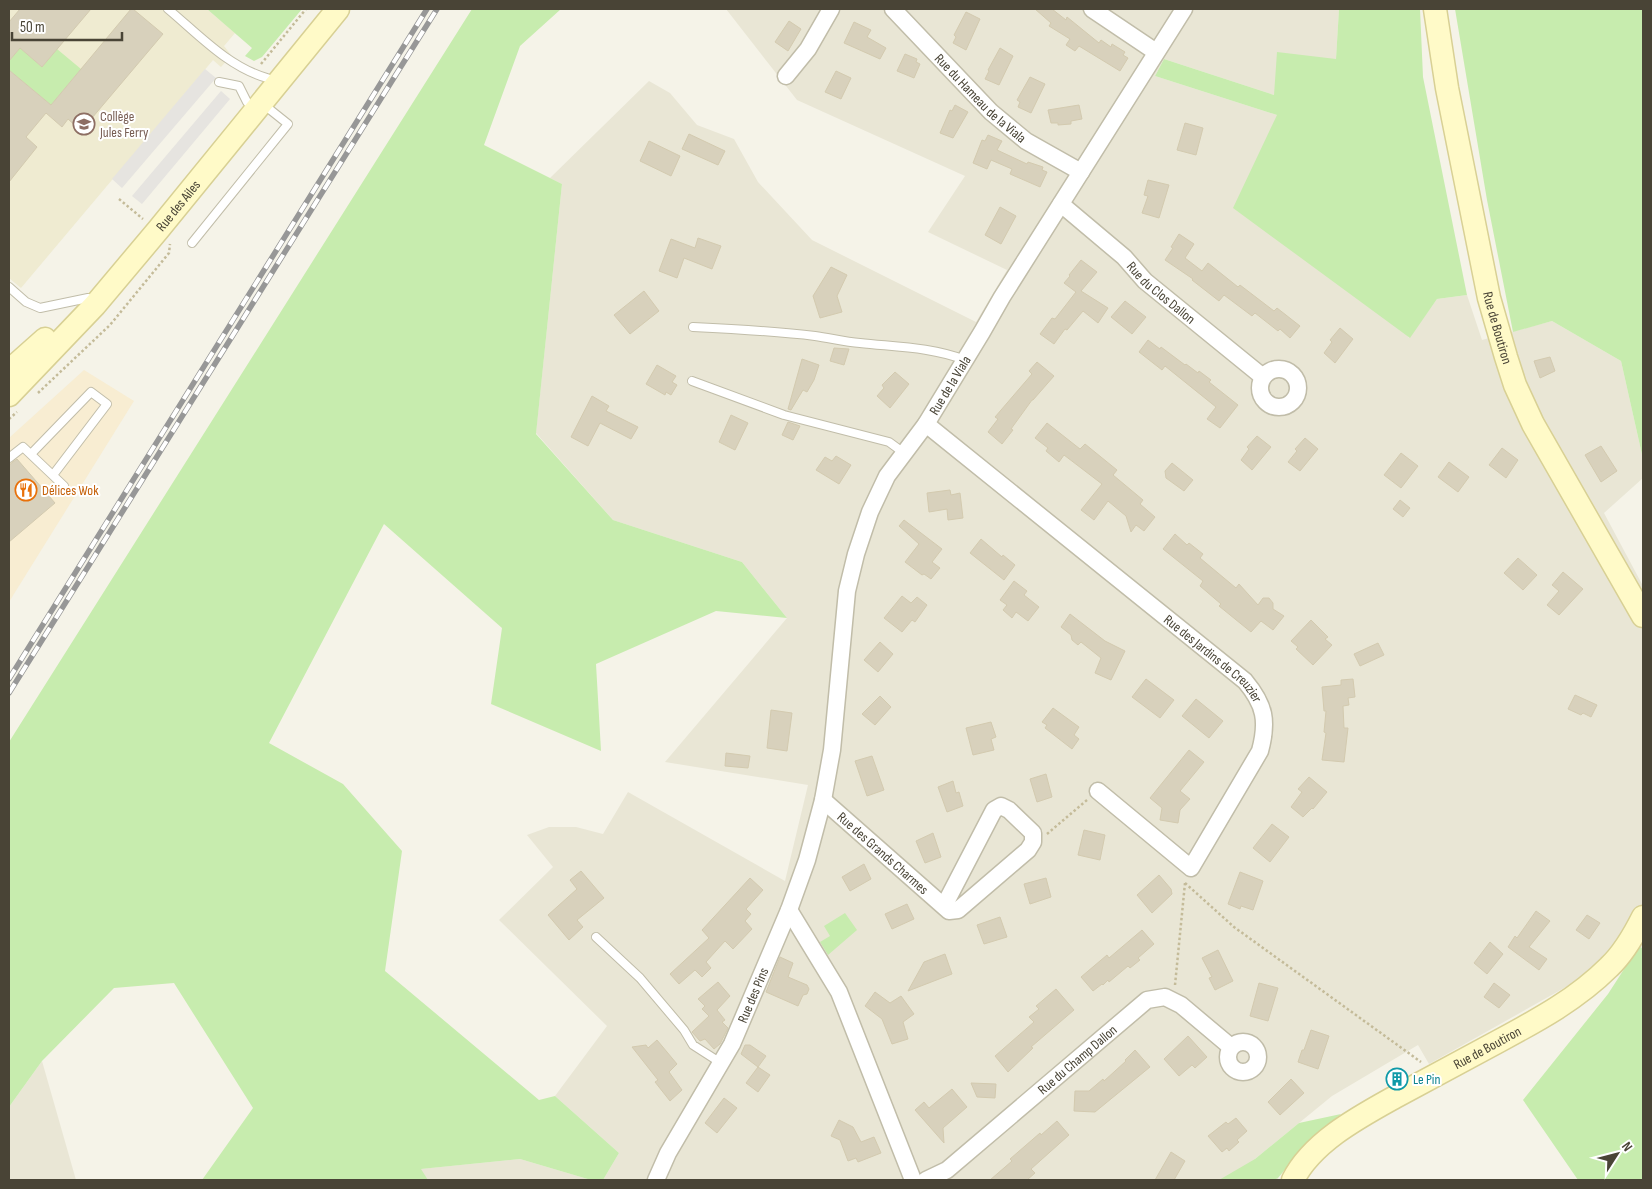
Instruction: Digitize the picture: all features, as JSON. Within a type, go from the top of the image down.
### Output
[{"type":"main road","name":"Rue des Ailes","points":[[9,395],[95,305],[254,102],[260,76],[325,9]]},
{"type":"main road","name":"Rue des Ailes","points":[[9,371],[88,298],[254,102],[338,9]]},
{"type":"main road","name":"Rue de Boutiron","points":[[1435,9],[1447,88],[1489,298],[1515,385],[1533,424],[1643,616]]},
{"type":"main road","name":"Rue de Boutiron","points":[[1293,1180],[1297,1172],[1324,1142],[1362,1115],[1550,1014],[1588,987],[1611,966],[1630,941],[1643,917]]},
{"type":"street","points":[[786,76],[808,49],[831,9]]},
{"type":"street","name":"Rue du Hameau de la Viala","points":[[893,9],[991,112],[1026,141],[1081,172]]},
{"type":"street","points":[[1092,9],[1156,52]]},
{"type":"street","name":"Rue de la Viala","points":[[823,800],[832,750],[847,592],[856,554],[870,512],[887,476],[926,424],[1002,297],[1184,9]]},
{"type":"street","name":"Rue du Clos Dallon","points":[[1061,204],[1124,257],[1145,281],[1264,377]]},
{"type":"street","name":"Rue des Jardins de Creuzier","points":[[926,424],[1246,680],[1257,695],[1264,714],[1265,733],[1260,751],[1191,868]]},
{"type":"street","points":[[1098,791],[1191,868]]},
{"type":"street","name":"Rue des Grands Charmes","points":[[823,800],[944,906],[994,810],[1001,806],[1009,810],[1033,833],[1033,838]]},
{"type":"street","name":"Rue des Pins","points":[[656,1180],[668,1153],[732,1044],[789,910],[807,860],[823,800]]},
{"type":"street","points":[[944,906],[949,911],[958,910],[1028,850],[1033,842],[1033,838]]},
{"type":"street","points":[[789,910],[839,992],[914,1180]]},
{"type":"street","name":"Rue du Champ Dallon","points":[[926,1180],[947,1170],[1146,1000],[1165,997],[1174,1001]]},
{"type":"street","points":[[1174,1001],[1181,1004],[1231,1047]]},
{"type":"lane","points":[[168,9],[228,59],[260,76]]},
{"type":"lane","points":[[192,243],[288,124],[254,102],[240,86],[219,82]]},
{"type":"lane","points":[[9,287],[26,302],[40,308],[88,298]]},
{"type":"lane","points":[[693,327],[798,334],[859,343],[915,347],[965,360]]},
{"type":"lane","points":[[692,381],[784,415],[889,442],[904,454]]},
{"type":"lane","points":[[31,454],[91,392],[107,404],[53,474]]},
{"type":"lane","points":[[9,458],[23,447],[64,486]]},
{"type":"lane","points":[[596,937],[640,978],[684,1030],[692,1045],[721,1063]]},
{"type":"path","points":[[260,76],[306,9]]},
{"type":"path","points":[[119,199],[150,224]]},
{"type":"path","points":[[1033,838],[1048,834],[1098,791]]},
{"type":"path","points":[[1174,1001],[1185,884],[1191,868]]},
{"type":"path","points":[[1185,884],[1249,938],[1438,1074]]},
{"type":"shaded area","name":"Collège Jules Ferry","points":[[9,9],[207,9],[235,33],[224,46],[231,55],[228,59],[221,67],[213,60],[21,288],[9,278]]},
{"type":"shaded area","points":[[726,9],[1339,9],[1336,59],[1274,95],[1164,59],[1155,76],[1277,115],[1409,338],[1437,299],[1467,295],[1482,340],[1552,321],[1621,361],[1643,459],[1643,478],[1604,513],[1643,586],[1643,949],[1639,946],[1429,1064],[1418,1045],[1332,1096],[1255,1159],[1278,1178],[1277,1180],[603,1180],[619,1153],[555,1096],[607,1026],[499,920],[553,867],[527,835],[549,827],[576,827],[603,834],[628,792],[785,881],[808,785],[665,762],[787,618],[742,562],[613,520],[536,433],[562,184],[550,178],[649,81],[670,93],[697,125],[734,139],[758,182],[812,240],[976,322],[1007,270],[928,232],[965,176],[797,100]]},
{"type":"shaded area","points":[[205,69],[216,78],[122,188],[112,179]]},
{"type":"shaded area","points":[[221,91],[230,99],[142,204],[132,196]]},
{"type":"shaded area","points":[[84,370],[134,401],[9,602],[9,438]]},
{"type":"shaded area","points":[[42,1061],[76,1180],[9,1180],[9,1107]]},
{"type":"shaded area","points":[[520,1159],[591,1180],[428,1180],[420,1169]]},
{"type":"green space","points":[[207,9],[302,9],[262,57],[254,61],[245,56],[252,48]]},
{"type":"green space","points":[[472,9],[561,9],[520,46],[484,145],[562,184],[536,434],[613,520],[742,562],[787,618],[716,611],[596,664],[601,751],[491,704],[502,628],[384,524],[269,743],[343,784],[402,851],[385,971],[539,1100],[555,1096],[619,1153],[603,1180],[591,1180],[520,1159],[421,1169],[428,1180],[202,1180],[253,1108],[174,983],[114,988],[42,1061],[9,1107],[9,742]]},
{"type":"green space","points":[[1339,9],[1420,9],[1423,77],[1467,295],[1437,299],[1410,338],[1233,208],[1277,115],[1155,76],[1164,59],[1274,95],[1277,52],[1336,59]]},
{"type":"green space","points":[[1455,9],[1643,9],[1643,459],[1621,361],[1552,321],[1513,332],[1487,200]]},
{"type":"green space","points":[[20,48],[42,67],[57,49],[81,69],[51,105],[9,70],[9,61]]},
{"type":"green space","points":[[845,913],[857,930],[828,955],[820,942],[830,936],[824,926]]},
{"type":"green space","points":[[1639,946],[1643,949],[1643,1180],[1578,1180],[1523,1100],[1608,994]]},
{"type":"green space","points":[[1341,1114],[1308,1142],[1278,1178],[1273,1180],[1219,1180],[1255,1159],[1299,1123]]},
{"type":"building","points":[[20,9],[91,9],[42,67],[20,48],[9,61],[9,22]]},
{"type":"building","points":[[131,9],[163,34],[81,131],[68,119],[62,127],[46,113],[26,137],[37,147],[9,182],[9,70],[51,105]]},
{"type":"building","points":[[1035,9],[1052,9],[1066,20],[1067,17],[1099,43],[1101,40],[1111,47],[1112,44],[1125,52],[1123,55],[1128,58],[1120,71],[1079,46],[1075,51],[1066,45],[1070,39],[1049,26],[1051,23]]},
{"type":"building","points":[[966,12],[980,19],[966,50],[953,43],[956,37],[954,35]]},
{"type":"building","points":[[789,21],[801,29],[788,51],[775,42]]},
{"type":"building","points":[[854,22],[871,30],[867,37],[886,48],[880,59],[844,43]]},
{"type":"building","points":[[1000,48],[1013,56],[999,85],[985,79]]},
{"type":"building","points":[[905,54],[917,59],[916,62],[920,64],[914,78],[897,71]]},
{"type":"building","points":[[836,71],[851,78],[841,99],[825,92]]},
{"type":"building","points":[[1030,77],[1045,84],[1031,113],[1018,107],[1020,102],[1017,100]]},
{"type":"building","points":[[955,105],[968,112],[953,138],[940,133],[950,110],[952,111]]},
{"type":"building","points":[[1079,105],[1082,119],[1071,121],[1071,124],[1058,125],[1058,123],[1051,123],[1048,110]]},
{"type":"building","points":[[1185,123],[1203,128],[1196,155],[1177,150]]},
{"type":"building","points":[[689,134],[725,151],[718,165],[682,149]]},
{"type":"building","points":[[988,135],[1002,141],[997,150],[1027,164],[1028,162],[1043,167],[1042,170],[1047,172],[1040,187],[1010,174],[1012,169],[991,160],[987,169],[973,163],[982,140],[985,141]]},
{"type":"building","points":[[649,141],[680,156],[671,176],[640,161]]},
{"type":"building","points":[[1148,180],[1169,185],[1159,218],[1142,213],[1148,196],[1144,195]]},
{"type":"building","points":[[1000,207],[1016,216],[1001,244],[985,235]]},
{"type":"building","points":[[1179,234],[1194,244],[1185,258],[1202,271],[1208,263],[1238,287],[1240,285],[1274,311],[1277,308],[1300,326],[1290,338],[1280,329],[1278,331],[1255,313],[1252,316],[1224,295],[1219,301],[1193,279],[1165,260]]},
{"type":"building","points":[[698,238],[721,246],[712,269],[684,258],[677,278],[659,271],[671,239],[695,248]]},
{"type":"building","points":[[1081,260],[1097,272],[1081,291],[1108,308],[1098,323],[1083,311],[1067,330],[1065,329],[1054,344],[1040,334],[1052,318],[1055,319],[1076,292],[1064,283]]},
{"type":"building","points":[[831,267],[847,275],[837,296],[842,312],[820,318],[813,296]]},
{"type":"building","points":[[644,291],[659,311],[630,334],[614,315]]},
{"type":"building","points":[[1125,301],[1146,317],[1132,334],[1111,317]]},
{"type":"building","points":[[1340,328],[1353,339],[1335,363],[1324,353],[1332,342],[1330,340]]},
{"type":"building","points":[[1148,340],[1198,373],[1199,371],[1211,380],[1209,382],[1238,405],[1220,428],[1207,419],[1216,407],[1165,366],[1162,370],[1139,352]]},
{"type":"building","points":[[834,348],[849,349],[844,365],[830,361]]},
{"type":"building","points":[[1550,357],[1555,371],[1540,378],[1534,361]]},
{"type":"building","points":[[802,359],[819,365],[814,380],[807,392],[803,390],[791,410],[788,409]]},
{"type":"building","points":[[1037,362],[1054,376],[1032,400],[1002,444],[988,432],[998,419],[995,417],[1032,374],[1029,371]]},
{"type":"building","points":[[657,365],[676,376],[672,382],[677,385],[671,395],[666,392],[665,395],[646,384]]},
{"type":"building","points":[[895,372],[909,384],[890,408],[877,396],[884,388],[882,385]]},
{"type":"building","points":[[592,396],[609,406],[606,411],[638,427],[631,439],[600,423],[588,446],[571,437]]},
{"type":"building","points":[[731,415],[748,423],[735,450],[719,442]]},
{"type":"building","points":[[788,422],[800,426],[793,440],[782,435]]},
{"type":"building","points":[[1047,423],[1080,449],[1085,444],[1117,470],[1113,475],[1143,500],[1140,504],[1155,517],[1144,531],[1136,525],[1131,532],[1126,516],[1108,501],[1094,520],[1081,510],[1102,484],[1064,455],[1059,462],[1046,451],[1048,448],[1035,438]]},
{"type":"building","points":[[1257,436],[1271,447],[1252,470],[1241,460],[1249,449],[1247,447]]},
{"type":"building","points":[[1305,438],[1318,449],[1300,471],[1288,462],[1297,451],[1295,449]]},
{"type":"building","points":[[1601,446],[1617,471],[1601,482],[1585,455]]},
{"type":"building","points":[[1502,448],[1518,460],[1506,478],[1489,465]]},
{"type":"building","points":[[1401,453],[1418,466],[1401,488],[1384,475]]},
{"type":"building","points":[[836,456],[851,465],[839,484],[816,470],[825,457],[832,461]]},
{"type":"building","name":"Délices Wok","points":[[17,459],[55,503],[9,542],[9,465]]},
{"type":"building","points":[[1449,462],[1469,477],[1458,492],[1438,477]]},
{"type":"building","points":[[1172,463],[1193,480],[1184,491],[1166,478],[1165,471]]},
{"type":"building","points":[[950,490],[951,495],[960,493],[963,518],[948,520],[947,509],[929,512],[927,493]]},
{"type":"building","points":[[1400,500],[1410,508],[1403,517],[1393,509]]},
{"type":"building","points":[[904,520],[942,549],[932,562],[940,568],[931,579],[924,574],[922,575],[905,562],[919,544],[899,526]]},
{"type":"building","points":[[1175,534],[1187,545],[1189,543],[1203,554],[1200,558],[1236,588],[1239,584],[1258,605],[1263,598],[1269,598],[1273,603],[1273,609],[1284,616],[1273,630],[1261,621],[1251,632],[1219,606],[1221,604],[1200,586],[1203,581],[1163,549]]},
{"type":"building","points":[[981,539],[1002,557],[1003,555],[1015,565],[1004,580],[970,553]]},
{"type":"building","points":[[1518,558],[1537,575],[1523,590],[1504,573]]},
{"type":"building","points":[[1563,572],[1583,589],[1559,615],[1547,605],[1559,591],[1552,585]]},
{"type":"building","points":[[1014,581],[1027,591],[1024,595],[1039,607],[1028,621],[1016,612],[1012,618],[1003,610],[1007,605],[1000,600]]},
{"type":"building","points":[[902,596],[911,603],[917,597],[927,605],[915,622],[912,620],[902,632],[884,618]]},
{"type":"building","points":[[1070,614],[1105,641],[1125,651],[1111,680],[1095,673],[1101,658],[1081,642],[1078,645],[1072,640],[1071,635],[1061,627]]},
{"type":"building","points":[[1311,620],[1328,637],[1325,639],[1332,645],[1313,665],[1296,649],[1298,647],[1291,641]]},
{"type":"building","points":[[880,642],[893,654],[878,672],[864,660]]},
{"type":"building","points":[[1378,643],[1384,655],[1360,666],[1354,654]]},
{"type":"building","points":[[1146,679],[1174,700],[1160,718],[1132,697]]},
{"type":"building","points":[[1353,679],[1355,697],[1348,698],[1349,705],[1343,706],[1344,728],[1348,728],[1344,762],[1322,760],[1326,733],[1324,732],[1326,711],[1324,711],[1322,687],[1341,685],[1341,680]]},
{"type":"building","points":[[1575,695],[1597,705],[1591,717],[1568,709]]},
{"type":"building","points":[[880,696],[891,707],[875,725],[862,714]]},
{"type":"building","points":[[1196,699],[1223,721],[1209,738],[1182,716]]},
{"type":"building","points":[[1053,708],[1079,727],[1074,735],[1079,739],[1072,749],[1045,728],[1047,725],[1042,722]]},
{"type":"building","points":[[771,710],[792,713],[787,751],[767,748]]},
{"type":"building","points":[[991,722],[996,737],[991,739],[994,750],[973,755],[966,728]]},
{"type":"building","points":[[1189,750],[1204,762],[1180,791],[1190,799],[1180,810],[1178,823],[1160,820],[1162,808],[1150,798]]},
{"type":"building","points":[[726,753],[750,756],[748,768],[725,766]]},
{"type":"building","points":[[872,756],[884,790],[867,796],[855,761]]},
{"type":"building","points":[[1046,774],[1052,797],[1037,802],[1030,779]]},
{"type":"building","points":[[1309,777],[1327,792],[1313,809],[1303,817],[1291,807],[1302,792],[1298,789]]},
{"type":"building","points":[[953,781],[956,793],[959,792],[963,806],[947,812],[938,787]]},
{"type":"building","points":[[1272,824],[1289,837],[1270,862],[1253,848]]},
{"type":"building","points":[[1084,830],[1105,835],[1100,860],[1078,855]]},
{"type":"building","points":[[933,833],[941,857],[925,863],[916,841]]},
{"type":"building","points":[[864,864],[871,879],[850,891],[842,877]]},
{"type":"building","points":[[581,871],[604,898],[577,920],[583,927],[569,940],[548,915],[577,889],[570,880]]},
{"type":"building","points":[[1240,872],[1263,881],[1253,910],[1241,906],[1240,909],[1228,904]]},
{"type":"building","points":[[1159,875],[1171,889],[1172,894],[1152,913],[1137,895]]},
{"type":"building","points":[[750,878],[763,890],[746,909],[751,914],[745,921],[752,929],[733,949],[725,941],[706,962],[711,968],[702,977],[695,970],[679,984],[670,974],[709,938],[702,930]]},
{"type":"building","points":[[1046,878],[1051,897],[1030,904],[1024,884]]},
{"type":"building","points":[[907,904],[914,919],[892,929],[885,914]]},
{"type":"building","points":[[1536,911],[1550,921],[1529,947],[1547,959],[1539,970],[1508,947],[1515,936],[1517,938]]},
{"type":"building","points":[[1587,915],[1600,923],[1589,939],[1576,930]]},
{"type":"building","points":[[1000,917],[1007,937],[984,944],[977,925]]},
{"type":"building","points":[[1142,930],[1154,944],[1130,968],[1128,966],[1109,982],[1108,980],[1093,991],[1081,977],[1107,955],[1109,958]]},
{"type":"building","points":[[1490,942],[1503,954],[1487,974],[1474,963]]},
{"type":"building","points":[[1218,950],[1233,981],[1215,990],[1209,978],[1212,977],[1202,958]]},
{"type":"building","points":[[945,954],[952,974],[908,991],[924,962]]},
{"type":"building","points":[[780,957],[793,963],[788,977],[807,985],[809,989],[807,994],[803,995],[798,1006],[766,992]]},
{"type":"building","points":[[718,982],[730,996],[717,1010],[725,1020],[722,1022],[728,1028],[720,1044],[714,1049],[705,1039],[700,1041],[692,1032],[709,1016],[702,1009],[705,1006],[698,999]]},
{"type":"building","points":[[1259,983],[1278,988],[1268,1021],[1250,1016]]},
{"type":"building","points":[[1494,983],[1510,995],[1499,1008],[1484,997]]},
{"type":"building","points":[[1056,989],[1074,1010],[1031,1047],[1033,1048],[1008,1072],[995,1056],[1034,1022],[1029,1017],[1039,1009],[1036,1006]]},
{"type":"building","points":[[875,992],[890,1003],[901,996],[914,1014],[903,1022],[908,1039],[892,1044],[882,1019],[865,1006]]},
{"type":"building","points":[[1311,1030],[1329,1036],[1318,1069],[1298,1062]]},
{"type":"building","points":[[1188,1036],[1207,1057],[1195,1068],[1192,1065],[1179,1076],[1164,1059]]},
{"type":"building","points":[[657,1040],[677,1064],[669,1072],[682,1090],[670,1101],[655,1082],[658,1080],[632,1047],[646,1045],[648,1048]]},
{"type":"building","points":[[745,1045],[750,1045],[766,1056],[758,1067],[741,1054]]},
{"type":"building","points":[[1135,1050],[1150,1067],[1095,1112],[1074,1111],[1075,1091],[1089,1091],[1103,1079],[1104,1081]]},
{"type":"building","points":[[758,1067],[770,1075],[758,1092],[746,1083]]},
{"type":"building","points":[[1291,1079],[1304,1093],[1280,1115],[1268,1102]]},
{"type":"building","points":[[971,1083],[996,1084],[995,1098],[977,1097]]},
{"type":"building","points":[[952,1089],[967,1107],[943,1128],[944,1143],[915,1110],[924,1102],[929,1108]]},
{"type":"building","points":[[724,1098],[737,1108],[717,1133],[705,1123]]},
{"type":"building","points":[[1236,1118],[1247,1131],[1229,1151],[1227,1148],[1222,1152],[1208,1136],[1226,1122],[1228,1124]]},
{"type":"building","points":[[839,1120],[853,1127],[861,1142],[874,1137],[881,1153],[858,1162],[856,1158],[848,1161],[840,1140],[831,1136]]},
{"type":"building","points":[[1057,1121],[1069,1135],[1031,1169],[1035,1173],[1027,1180],[990,1180],[1012,1161],[1010,1159]]},
{"type":"building","points":[[1171,1152],[1185,1161],[1174,1180],[1155,1180]]},
{"type":"railway","points":[[9,679],[427,9]]},
{"type":"railway","points":[[9,693],[437,9]]},
{"type":"place","name":"Collège Jules Ferry","points":[[84,124]]},
{"type":"place","name":"Délices Wok","points":[[26,490]]},
{"type":"place","name":"Le Pin","points":[[1397,1079]]}]
